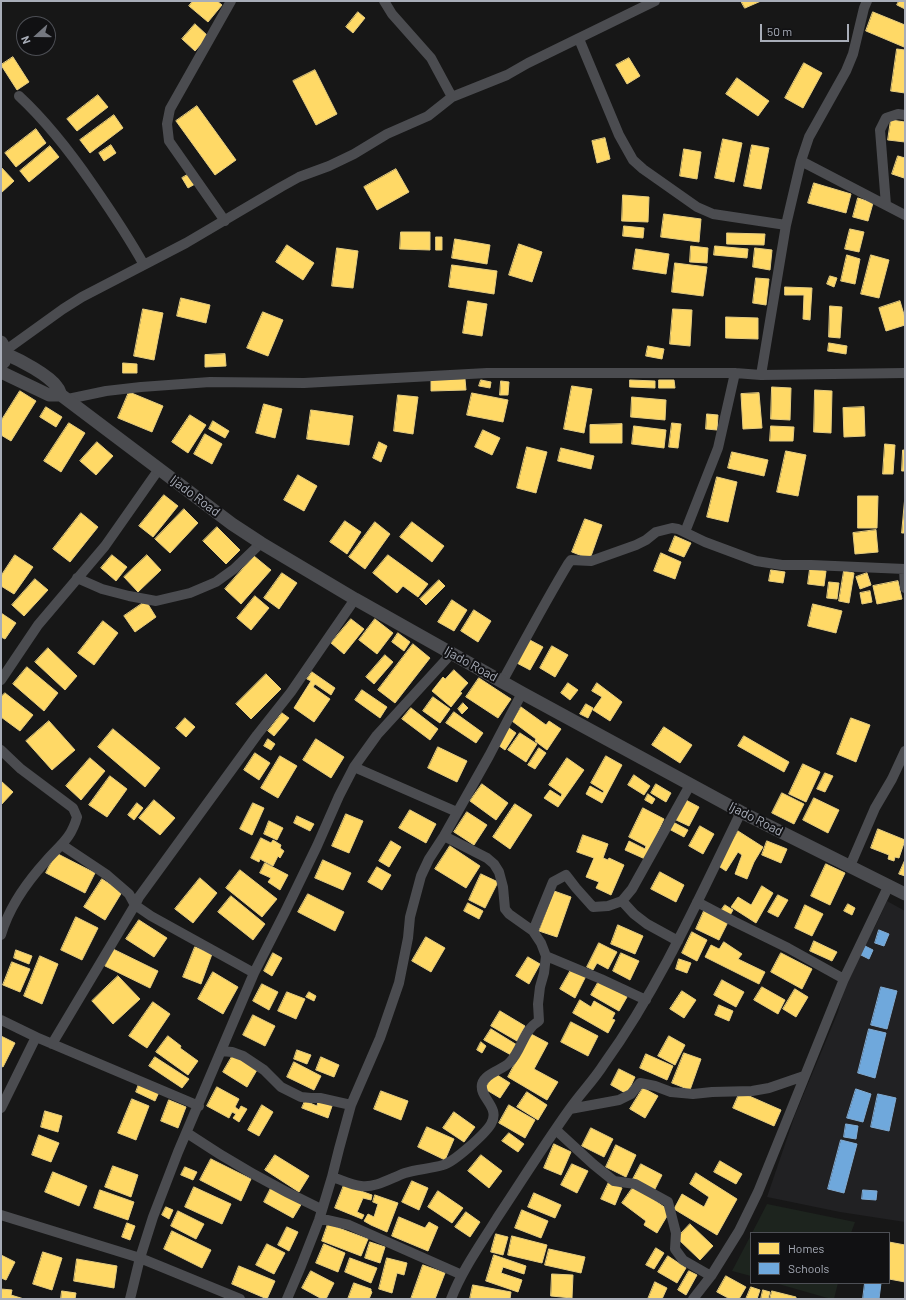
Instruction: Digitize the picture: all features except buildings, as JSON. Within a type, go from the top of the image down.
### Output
[{"type":"street","points":[[225,221],[168,141],[166,124],[170,108],[231,1]]},
{"type":"street","points":[[384,1],[392,14],[431,58],[452,97]]},
{"type":"street","points":[[3,362],[63,309],[82,297],[144,266],[225,221],[299,177],[329,166],[354,154],[387,134],[428,116],[452,97],[507,75],[528,63],[655,1]]},
{"type":"street","points":[[761,375],[786,225],[801,161],[809,137],[846,71],[867,1]]},
{"type":"street","points":[[579,39],[619,136],[633,160],[643,169],[697,207],[713,214],[786,225]]},
{"type":"street","points":[[19,96],[50,128],[83,171],[128,237],[144,266]]},
{"type":"street","points":[[886,205],[880,130],[886,118],[898,114],[905,115]]},
{"type":"street","points":[[801,161],[905,215]]},
{"type":"street","name":"Ijado Road","points":[[3,362],[49,395],[65,397]]},
{"type":"street","name":"Ijado Road","points":[[3,362],[25,363],[44,375],[65,397],[232,524],[355,599],[502,682],[690,785],[905,894]]},
{"type":"street","points":[[65,397],[141,387],[210,382],[304,383],[487,373],[734,373],[761,375],[905,373]]},
{"type":"street","points":[[685,532],[718,448],[734,373]]},
{"type":"street","points":[[1,680],[38,625],[105,546],[159,469]]},
{"type":"street","points":[[502,682],[539,616],[547,598],[571,560],[591,561],[636,546],[656,532],[664,529],[678,529],[706,542],[756,561],[782,565],[904,569],[905,588]]},
{"type":"street","points":[[77,578],[102,589],[156,601],[190,593],[216,582],[234,569],[261,543]]},
{"type":"street","points":[[52,1044],[146,886],[257,735],[291,692],[355,599]]},
{"type":"street","points":[[130,1299],[140,1258],[153,1217],[187,1133],[254,973],[317,846],[338,796],[354,767],[377,735],[452,653]]},
{"type":"street","points":[[287,1299],[319,1220],[351,1105],[380,1038],[399,983],[408,938],[410,917],[421,876],[429,859],[458,812],[489,756],[522,693]]},
{"type":"street","points":[[1,750],[21,769],[73,808],[77,817],[75,827],[62,846],[46,861],[20,894],[1,935]]},
{"type":"street","points":[[850,866],[875,808],[892,779],[905,751]]},
{"type":"street","points":[[354,767],[458,812]]},
{"type":"street","points":[[533,931],[553,882],[566,875],[593,907],[608,906],[622,901],[632,889],[690,785]]},
{"type":"street","points":[[451,1299],[462,1275],[523,1178],[570,1109],[604,1065],[646,1000],[678,941],[741,812]]},
{"type":"street","points":[[332,1177],[362,1186],[374,1185],[416,1170],[445,1164],[453,1160],[492,1123],[494,1114],[491,1104],[483,1092],[482,1084],[487,1077],[509,1064],[517,1054],[523,1039],[533,1024],[539,1021],[539,992],[546,956],[541,943],[533,931],[509,914],[505,909],[503,887],[499,872],[494,864],[487,858],[444,836]]},
{"type":"street","points":[[62,846],[107,875],[128,894],[135,905],[168,926],[254,973]]},
{"type":"street","points":[[693,1299],[711,1276],[739,1231],[758,1192],[844,979],[889,885]]},
{"type":"street","points":[[622,901],[634,914],[647,924],[678,941]]},
{"type":"street","points":[[697,902],[782,944],[844,979]]},
{"type":"street","points":[[546,956],[646,1000]]},
{"type":"street","points":[[1,1020],[52,1044],[199,1106]]},
{"type":"street","points":[[1,1108],[36,1037]]},
{"type":"street","points":[[221,1051],[232,1052],[243,1056],[264,1070],[281,1087],[301,1097],[320,1098],[351,1105]]},
{"type":"street","points":[[570,1109],[619,1100],[631,1094],[640,1083],[655,1086],[671,1092],[693,1094],[752,1091],[769,1088],[804,1076]]},
{"type":"street","points":[[556,1130],[614,1181],[635,1184],[668,1202],[676,1233],[675,1249],[683,1260],[711,1276]]},
{"type":"street","points":[[187,1133],[247,1171],[322,1209]]},
{"type":"street","points":[[1,1215],[140,1258],[240,1299]]},
{"type":"street","points":[[319,1220],[327,1220],[348,1225],[462,1275]]},
{"type":"shaded area","points":[[887,901],[905,911],[905,1222],[840,1212],[767,1197],[795,1115],[838,1012],[844,988]]},
{"type":"shaded area","points":[[767,1204],[855,1222],[851,1232],[753,1232]]},
{"type":"shaded area","points":[[750,1237],[750,1276],[732,1271]]},
{"type":"shaded area","points":[[778,1284],[838,1284],[834,1299]]}]
